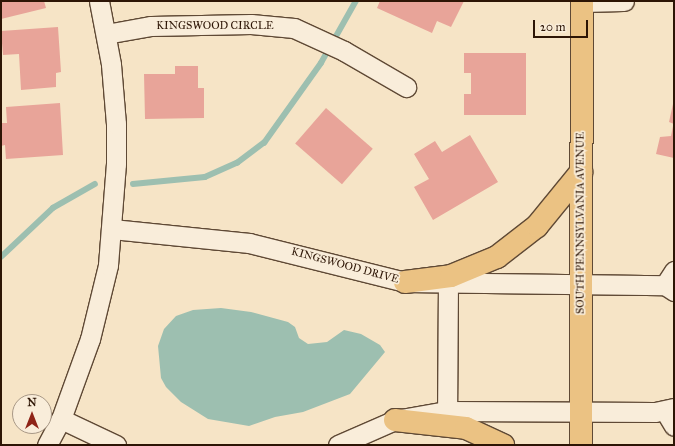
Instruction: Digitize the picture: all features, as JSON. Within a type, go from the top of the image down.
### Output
[{"type":"main road","name":"SOUTH PENNSYLVANIA AVENUE","points":[[582,1],[580,284],[582,445]]},
{"type":"main road","points":[[405,282],[448,280],[475,268],[512,247],[537,226],[581,172]]},
{"type":"main road","points":[[395,420],[447,418],[503,445]]},
{"type":"street","points":[[47,445],[61,419],[97,318],[108,265],[112,229],[116,124],[106,34],[99,1]]},
{"type":"street","points":[[582,1],[624,1]]},
{"type":"street","name":"KINGSWOOD CIRCLE","points":[[106,34],[151,26],[251,24],[294,28],[310,33],[406,86]]},
{"type":"street","name":"KINGSWOOD DRIVE","points":[[112,229],[249,243],[405,282]]},
{"type":"street","points":[[671,282],[580,284],[448,280],[447,418],[581,411],[671,415]]},
{"type":"street","points":[[61,419],[116,445]]},
{"type":"street","points":[[338,445],[395,420]]},
{"type":"shaded area","points":[[221,308],[251,312],[288,322],[295,327],[299,338],[308,344],[327,342],[344,330],[361,334],[380,345],[385,352],[350,394],[303,412],[275,417],[249,426],[208,419],[181,402],[166,387],[161,378],[158,346],[164,329],[176,316],[193,310]]},
{"type":"building","points":[[1,1],[44,1],[46,8],[1,19]]},
{"type":"building","points":[[380,1],[464,1],[451,27],[437,21],[432,33],[377,8]]},
{"type":"building","points":[[58,27],[61,72],[56,73],[56,87],[21,90],[19,54],[3,55],[1,31]]},
{"type":"building","points":[[464,53],[526,53],[526,115],[464,115],[464,94],[471,94],[471,73],[464,73]]},
{"type":"building","points":[[175,66],[198,66],[198,88],[204,88],[204,118],[145,119],[144,74],[175,74]]},
{"type":"building","points":[[60,103],[63,155],[6,159],[5,145],[1,146],[1,123],[7,123],[6,107]]},
{"type":"building","points":[[674,104],[674,124],[669,122]]},
{"type":"building","points":[[326,108],[373,149],[342,184],[295,143]]},
{"type":"building","points":[[673,126],[674,158],[656,154],[660,137],[671,136]]},
{"type":"building","points":[[470,135],[498,182],[433,220],[414,187],[429,179],[414,154],[435,141],[442,152]]},
{"type":"waterway","points":[[133,184],[205,177],[237,163],[264,143],[321,63],[356,1]]},
{"type":"waterway","points":[[1,257],[53,208],[95,184]]}]
